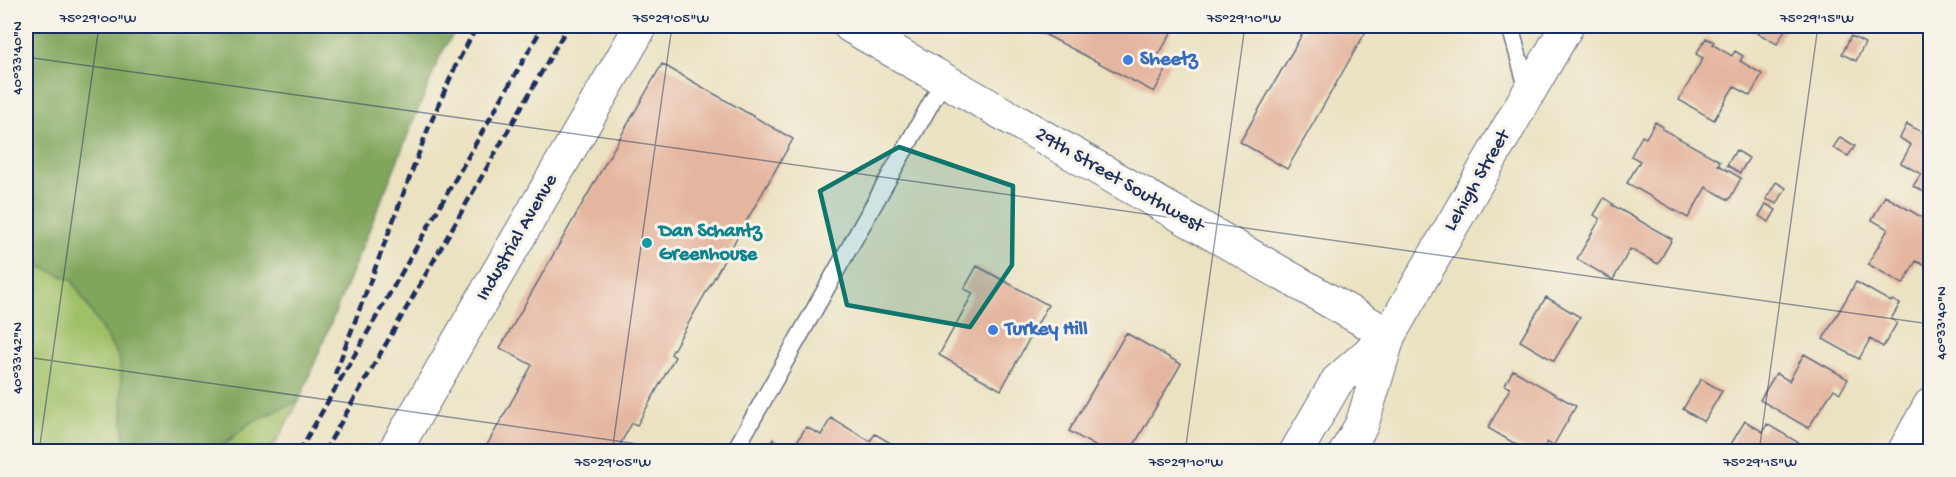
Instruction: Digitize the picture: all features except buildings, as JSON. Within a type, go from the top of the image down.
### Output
[{"type":"main road","name":"Industrial Avenue","points":[[394,452],[641,26]]},
{"type":"main road","name":"29th Street Southwest","points":[[850,26],[1389,335]]},
{"type":"main road","name":"Lehigh Street","points":[[1346,452],[1362,424],[1389,335],[1567,26]]},
{"type":"main road","name":"Lehigh Street","points":[[1296,452],[1337,381],[1389,335]]},
{"type":"main road","points":[[1904,452],[1930,405]]},
{"type":"lane","points":[[1510,26],[1528,94]]},
{"type":"lane","points":[[734,452],[944,80]]},
{"type":"highlighted area","points":[[899,147],[1013,186],[1012,265],[970,327],[847,305],[820,191]]},
{"type":"green space","points":[[26,26],[458,26],[441,54],[299,401],[251,422],[216,451],[125,451],[120,359],[72,280],[26,260]]},
{"type":"green space","points":[[26,260],[72,280],[120,359],[125,451],[26,451]]},
{"type":"green space","points":[[299,401],[271,451],[216,452],[251,422]]},
{"type":"railway","points":[[335,374],[428,129],[456,65],[477,26]]},
{"type":"railway","points":[[299,452],[543,26]]},
{"type":"railway","points":[[324,452],[568,26]]},
{"type":"place","name":"Sheetz","points":[[1128,60]]},
{"type":"place","name":"Dan Schantz Greenhouse","points":[[647,243]]},
{"type":"place","name":"Turkey Hill","points":[[993,330]]}]
